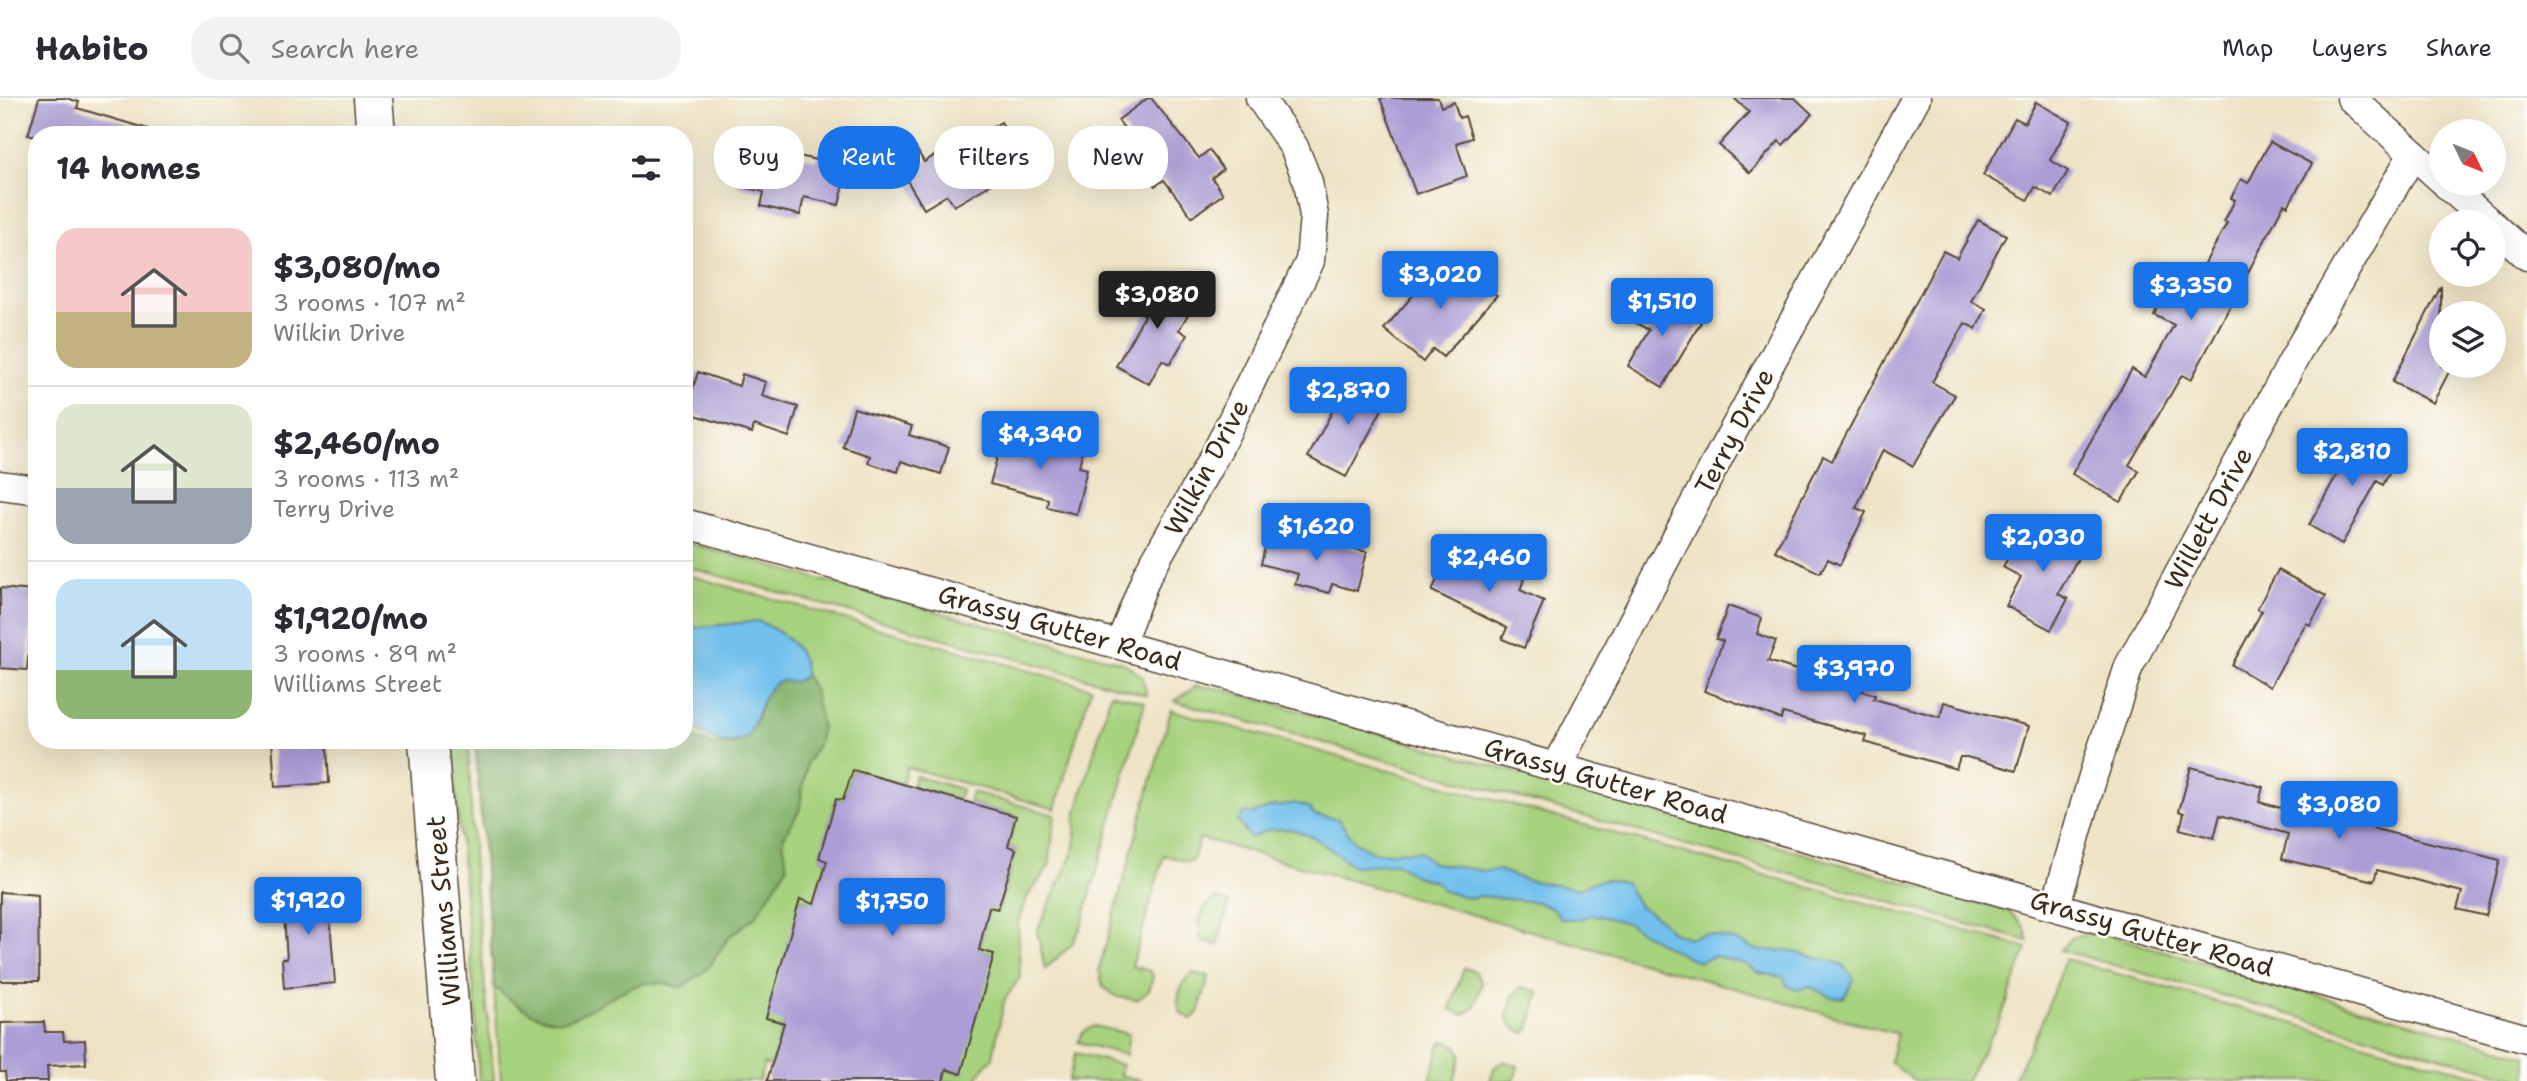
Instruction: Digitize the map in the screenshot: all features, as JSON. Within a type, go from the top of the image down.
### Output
[{"type":"main road","points":[[373,98],[375,126]]},
{"type":"main road","name":"Williams Street","points":[[429,749],[447,945],[455,1081]]},
{"type":"street","name":"Wilkin Drive","points":[[1120,644],[1147,575],[1216,453],[1310,261],[1314,216],[1308,182],[1294,147],[1260,98]]},
{"type":"street","name":"Terry Drive","points":[[1557,766],[1721,453],[1916,98]]},
{"type":"street","points":[[2351,98],[2429,168]]},
{"type":"street","name":"Willett Drive","points":[[2056,905],[2093,776],[2129,666],[2302,344],[2413,154]]},
{"type":"street","points":[[2460,196],[2475,210]]},
{"type":"street","points":[[2506,237],[2527,256]]},
{"type":"street","points":[[0,485],[28,489]]},
{"type":"street","name":"Grassy Gutter Road","points":[[693,525],[2527,1039]]},
{"type":"green space","points":[[693,544],[1124,663],[1142,676],[1147,695],[693,569]]},
{"type":"green space","points":[[693,577],[1091,688],[1055,809],[907,767],[902,784],[853,770],[843,800],[836,799],[820,858],[827,861],[814,904],[801,899],[784,1023],[771,1067],[764,1064],[759,1081],[501,1081],[494,987],[519,1006],[545,1018],[567,1020],[634,984],[707,969],[729,937],[756,916],[786,867],[783,838],[799,811],[807,762],[818,745],[805,675],[789,682],[759,708],[748,737],[715,746],[693,738]]},
{"type":"green space","points":[[805,675],[814,690],[822,727],[818,745],[807,762],[799,811],[783,838],[787,867],[756,916],[729,937],[707,969],[681,988],[654,983],[631,987],[566,1020],[546,1019],[536,1015],[494,987],[476,749],[693,749],[693,738],[721,746],[730,745],[739,742],[753,727],[770,688],[781,681],[797,681]]},
{"type":"green space","points":[[1196,686],[1218,688],[2010,912],[2025,928],[2028,941],[1175,701]]},
{"type":"green space","points":[[1111,693],[1145,702],[1081,927],[1071,945],[1045,969],[1037,931],[1075,848],[1076,815]]},
{"type":"green space","points":[[1171,710],[2027,948],[2001,1018],[1966,1081],[1915,1081],[1890,1062],[1897,1034],[1200,838],[1193,859],[1188,862],[1164,855],[1132,966],[1150,971],[1153,976],[1149,991],[1137,1000],[1118,997],[1103,987],[1099,969]]},
{"type":"green space","points":[[452,749],[468,749],[474,874],[494,1081],[479,1081],[475,1004]]},
{"type":"green space","points":[[915,776],[961,789],[958,800],[912,787]]},
{"type":"green space","points":[[972,792],[1055,815],[1049,866],[1026,899],[1018,923],[1020,977],[1004,1001],[993,1057],[978,1075],[978,1081],[943,1081],[946,1069],[960,1074],[993,954],[979,950],[989,907],[999,909],[1016,849],[1008,846],[1016,816],[969,803]]},
{"type":"green space","points":[[1216,898],[1229,903],[1218,944],[1214,945],[1201,940],[1199,928],[1203,910]]},
{"type":"green space","points":[[2098,932],[2527,1056],[2527,1081],[2060,950],[2072,938]]},
{"type":"green space","points":[[2065,959],[2497,1081],[2013,1081],[2040,1026]]},
{"type":"green space","points":[[1464,968],[1475,971],[1482,983],[1474,1008],[1463,1015],[1450,1009]]},
{"type":"green space","points":[[1192,973],[1209,976],[1198,1013],[1191,1019],[1181,1013],[1178,1002],[1182,986]]},
{"type":"green space","points":[[1521,987],[1539,992],[1529,1029],[1525,1033],[1515,1029],[1507,1018],[1513,995]]},
{"type":"green space","points":[[1094,1026],[1129,1034],[1126,1055],[1078,1042],[1082,1033]]},
{"type":"green space","points":[[1444,1041],[1457,1046],[1461,1055],[1454,1081],[1430,1081],[1440,1044]]},
{"type":"green space","points":[[1076,1053],[1122,1065],[1120,1075],[1143,1081],[1068,1081]]},
{"type":"green space","points":[[1502,1061],[1518,1066],[1514,1081],[1490,1081],[1494,1068]]},
{"type":"water","points":[[758,621],[783,635],[797,648],[805,675],[797,681],[781,681],[769,689],[748,737],[728,743],[720,742],[693,726],[693,628]]},
{"type":"water","points":[[1295,803],[1308,807],[1315,815],[1338,819],[1355,842],[1375,853],[1419,851],[1433,863],[1484,871],[1498,870],[1526,880],[1580,889],[1601,880],[1625,883],[1639,906],[1660,919],[1672,932],[1689,938],[1706,934],[1735,940],[1759,951],[1787,950],[1842,964],[1854,979],[1844,998],[1831,997],[1809,986],[1797,990],[1787,986],[1784,977],[1759,973],[1745,964],[1715,956],[1700,962],[1621,921],[1592,914],[1580,919],[1561,919],[1554,909],[1537,902],[1480,896],[1471,898],[1443,891],[1437,882],[1415,876],[1396,863],[1354,866],[1313,837],[1291,829],[1267,830],[1250,838],[1238,821],[1244,813],[1252,814],[1276,805],[1279,807]]},
{"type":"building","points":[[39,98],[66,98],[79,102],[77,108],[138,126],[31,126]]},
{"type":"building","points":[[1151,98],[1199,158],[1209,150],[1223,169],[1212,178],[1223,194],[1192,217],[1168,185],[1168,126],[1122,126],[1118,120]]},
{"type":"building","points":[[1380,98],[1438,98],[1441,107],[1454,102],[1459,118],[1465,116],[1472,138],[1456,143],[1467,176],[1416,194]]},
{"type":"building","points":[[1734,98],[1795,98],[1812,114],[1783,145],[1779,141],[1750,173],[1719,145],[1749,112]]},
{"type":"building","points":[[2036,102],[2071,122],[2050,160],[2068,171],[2053,197],[2035,187],[2028,200],[1983,175],[2015,118],[2025,123]]},
{"type":"building","points":[[2270,142],[2312,164],[2288,206],[2284,204],[2191,380],[2182,375],[2129,465],[2139,471],[2121,502],[2072,474],[2132,369],[2145,377],[2174,325],[2154,315],[2169,287],[2187,296],[2227,223],[2224,222],[2235,200],[2231,198],[2241,179],[2248,183]]},
{"type":"building","points":[[818,151],[818,189],[843,189],[839,205],[804,197],[800,215],[761,206],[764,192],[751,189],[804,189],[804,157],[816,160]]},
{"type":"building","points":[[920,155],[924,162],[934,156],[934,189],[983,189],[954,206],[947,195],[924,209],[912,189],[920,189]]},
{"type":"building","points":[[1978,220],[2006,235],[1971,301],[1986,309],[1976,329],[1965,323],[1932,382],[1955,395],[1913,466],[1883,450],[1856,508],[1866,512],[1840,565],[1828,559],[1820,573],[1775,551],[1823,456],[1832,461],[1943,251],[1957,258]]},
{"type":"building","points":[[1445,258],[1455,267],[1458,263],[1497,295],[1443,357],[1433,349],[1423,362],[1384,329]]},
{"type":"building","points":[[1169,280],[1198,297],[1179,330],[1187,335],[1170,364],[1162,360],[1149,384],[1116,366],[1145,315],[1134,309],[1146,288],[1161,296]]},
{"type":"building","points":[[2440,287],[2441,287],[2441,301],[2433,301]]},
{"type":"building","points":[[1649,292],[1701,322],[1663,387],[1628,366],[1649,330],[1632,321]]},
{"type":"building","points":[[2429,310],[2429,378],[2446,378],[2433,403],[2392,382]]},
{"type":"building","points":[[698,372],[739,386],[742,374],[766,382],[762,396],[798,407],[789,437],[754,425],[752,433],[693,414],[693,389]]},
{"type":"building","points":[[1350,378],[1388,398],[1346,477],[1308,457]]},
{"type":"building","points":[[854,408],[912,426],[909,435],[949,447],[941,474],[901,461],[898,472],[868,463],[870,456],[843,447]]},
{"type":"building","points":[[1005,427],[1028,433],[1026,438],[1082,453],[1079,467],[1087,469],[1076,514],[1047,507],[1048,499],[990,484]]},
{"type":"building","points":[[2359,435],[2398,457],[2383,485],[2377,481],[2342,544],[2309,525]]},
{"type":"building","points":[[2051,522],[2087,542],[2058,594],[2068,599],[2051,630],[2006,606],[2021,577],[2003,567],[2019,537],[2037,547]]},
{"type":"building","points":[[1268,535],[1306,546],[1309,537],[1367,552],[1357,591],[1332,584],[1329,593],[1295,584],[1298,574],[1261,564]]},
{"type":"building","points":[[1452,544],[1479,556],[1477,560],[1524,579],[1520,590],[1544,601],[1524,648],[1502,639],[1507,628],[1432,591]]},
{"type":"building","points":[[2278,570],[2326,596],[2310,625],[2306,623],[2270,687],[2232,665],[2262,611],[2257,609]]},
{"type":"building","points":[[0,588],[28,590],[27,670],[0,668]]},
{"type":"building","points":[[1728,606],[1762,618],[1757,634],[1776,641],[1768,661],[1875,695],[1874,699],[1940,717],[1944,702],[2029,726],[2016,771],[1967,757],[1960,757],[1956,769],[1865,742],[1867,736],[1783,713],[1781,719],[1704,691],[1723,641],[1716,639]]},
{"type":"building","points":[[273,749],[327,749],[329,783],[275,787]]},
{"type":"building","points":[[2191,767],[2263,787],[2259,802],[2354,828],[2355,824],[2500,860],[2486,916],[2457,909],[2462,892],[2377,870],[2374,881],[2282,859],[2288,834],[2220,815],[2214,838],[2180,829],[2184,813],[2179,811]]},
{"type":"building","points":[[853,770],[1016,816],[1008,846],[1016,849],[998,909],[989,907],[979,950],[994,954],[961,1074],[946,1069],[943,1081],[767,1081],[784,1023],[766,1018],[800,899],[814,904],[827,861],[819,858],[836,799],[843,800]]},
{"type":"building","points":[[327,884],[335,983],[284,988],[282,959],[287,959],[282,888]]},
{"type":"building","points":[[0,892],[38,895],[39,981],[0,981]]},
{"type":"building","points":[[44,1022],[45,1032],[63,1032],[64,1041],[85,1040],[86,1064],[47,1066],[48,1081],[6,1081],[5,1072],[0,1072],[1,1023]]}]
